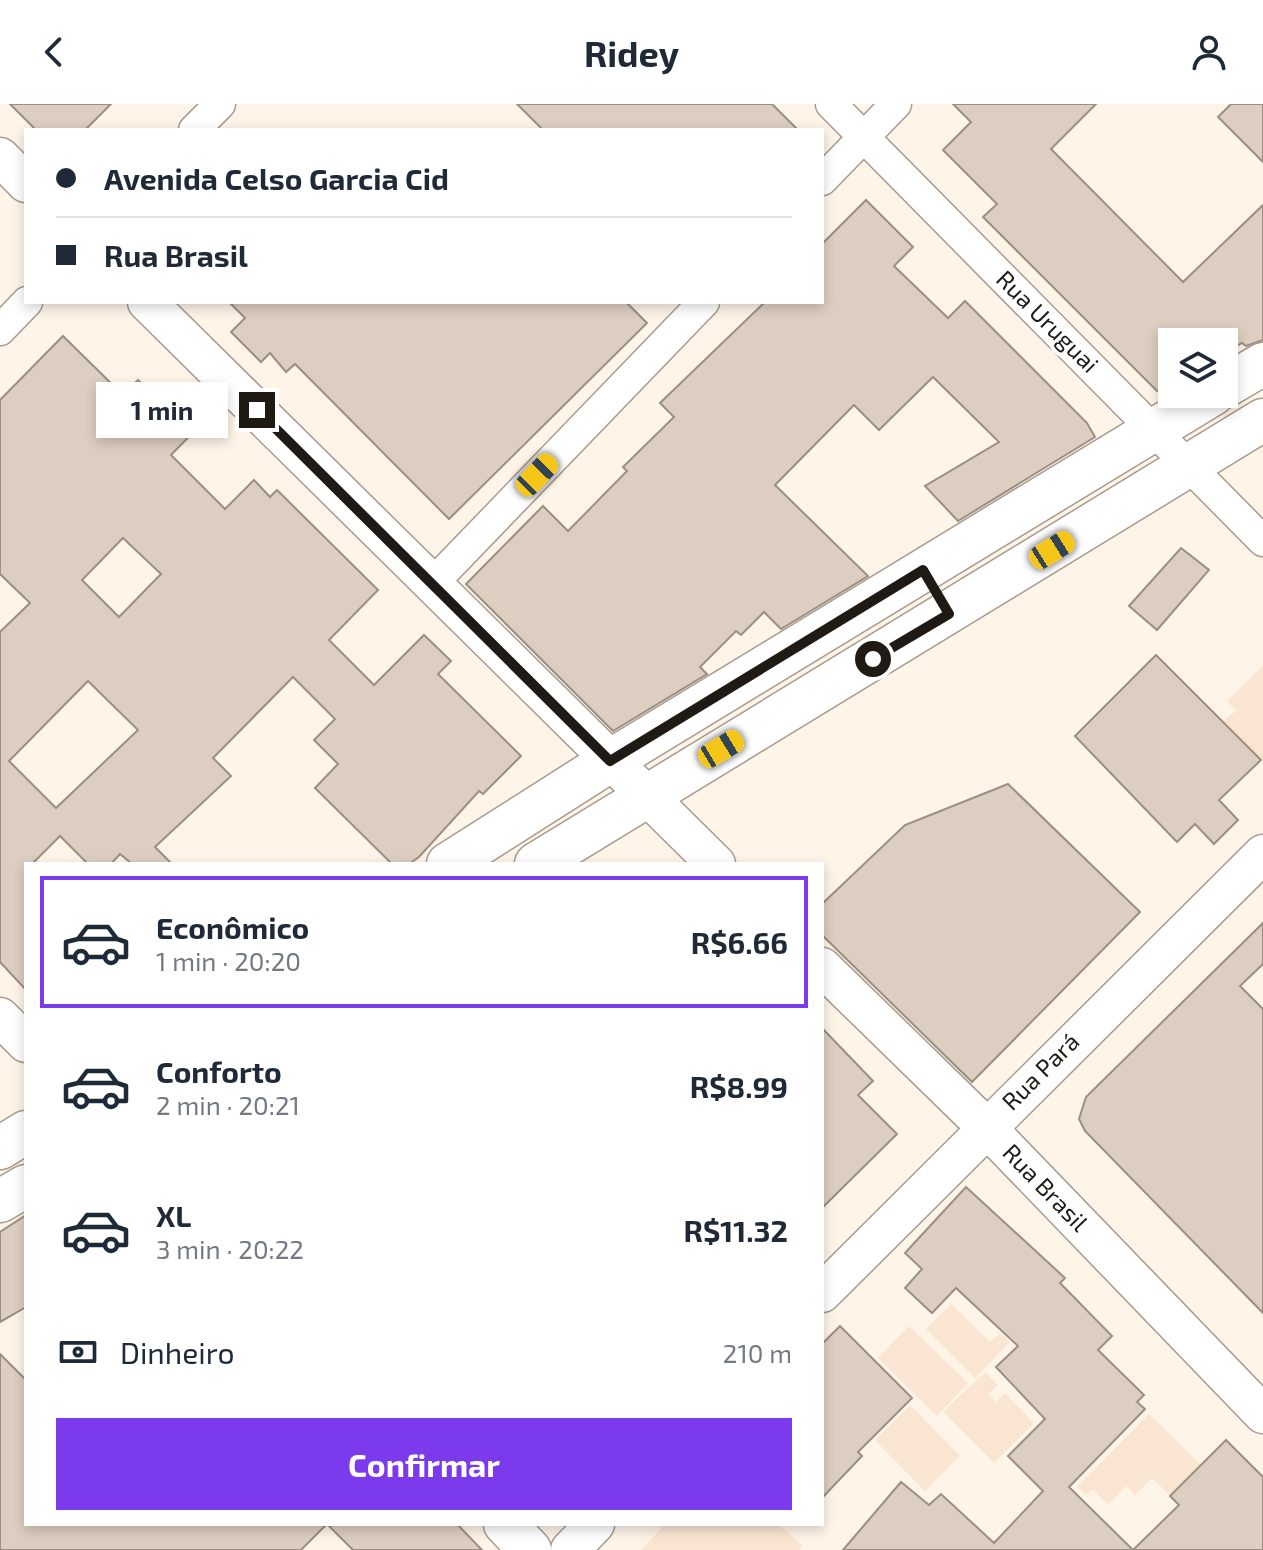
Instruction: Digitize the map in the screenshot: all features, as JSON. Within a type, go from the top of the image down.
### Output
[{"type":"main road","points":[[1238,379],[1263,364]]},
{"type":"main road","points":[[451,862],[610,761],[1190,408]]},
{"type":"main road","points":[[539,862],[645,794],[949,614],[1263,420]]},
{"type":"main road","points":[[923,570],[949,614]]},
{"type":"main road","points":[[0,1148],[24,1133]]},
{"type":"main road","points":[[0,1201],[24,1187]]},
{"type":"main road","points":[[507,1526],[530,1550]]},
{"type":"street","points":[[196,128],[220,104]]},
{"type":"street","name":"Rua Uruguai","points":[[831,104],[1263,541]]},
{"type":"street","points":[[824,178],[896,104]]},
{"type":"street","points":[[0,157],[24,181]]},
{"type":"street","points":[[0,330],[25,304]]},
{"type":"street","points":[[149,304],[714,862]]},
{"type":"street","points":[[433,583],[702,304]]},
{"type":"street","name":"Rua Pará","points":[[824,1291],[1263,854]]},
{"type":"street","name":"Rua Brasil","points":[[824,969],[986,1127],[1263,1414]]},
{"type":"street","points":[[0,1017],[24,1041]]},
{"type":"street","points":[[570,1550],[593,1526]]},
{"type":"shaded area","points":[[1263,666],[1261,760],[1223,721],[1236,711],[1227,701]]},
{"type":"shaded area","points":[[951,1304],[990,1342],[1000,1333],[1010,1342],[975,1378],[926,1329]]},
{"type":"shaded area","points":[[909,1326],[968,1383],[937,1416],[878,1358]]},
{"type":"shaded area","points":[[985,1372],[998,1385],[988,1394],[996,1402],[1005,1393],[1034,1423],[994,1463],[943,1412]]},
{"type":"shaded area","points":[[910,1405],[960,1456],[925,1491],[875,1440]]},
{"type":"shaded area","points":[[1149,1414],[1201,1465],[1171,1496],[1152,1478],[1135,1495],[1126,1486],[1108,1505],[1093,1489],[1086,1495],[1077,1487]]},
{"type":"shaded area","points":[[663,1526],[780,1526],[803,1546],[799,1550],[641,1550]]},
{"type":"building","points":[[10,104],[111,104],[87,128],[34,128]]},
{"type":"building","points":[[517,104],[772,104],[796,128],[541,128]]},
{"type":"building","points":[[953,104],[1096,104],[1051,149],[1183,282],[1263,205],[1263,340],[1238,345],[1238,328],[1158,328],[1157,391],[983,217],[997,204],[943,150],[971,122]]},
{"type":"building","points":[[1231,104],[1263,104],[1263,162],[1218,117]]},
{"type":"building","points":[[866,200],[913,247],[894,266],[948,318],[965,301],[1087,423],[1095,437],[958,521],[925,486],[999,442],[933,377],[879,430],[854,405],[775,485],[868,576],[781,629],[764,612],[741,635],[736,631],[700,667],[707,674],[613,731],[466,584],[543,506],[568,531],[627,471],[623,467],[674,417],[660,403],[763,304],[824,304],[824,242]]},
{"type":"building","points":[[231,304],[628,304],[647,323],[449,519],[295,364],[286,372],[270,353],[261,362],[231,332],[245,318]]},
{"type":"building","points":[[63,336],[123,395],[138,380],[161,403],[176,387],[210,415],[171,455],[225,509],[254,480],[270,497],[277,490],[378,590],[329,640],[374,685],[424,635],[451,661],[438,674],[521,756],[483,794],[479,791],[419,857],[412,862],[390,862],[315,788],[338,764],[314,740],[335,719],[293,677],[213,758],[231,776],[155,847],[170,862],[130,862],[120,854],[113,862],[86,862],[60,836],[34,862],[24,862],[24,988],[0,962],[0,632],[30,603],[0,574],[0,400]],"holes":[[[123,538],[161,574],[119,617],[82,580]],[[88,681],[138,730],[56,808],[9,761]]]},
{"type":"building","points":[[1181,548],[1209,570],[1157,630],[1129,606]]},
{"type":"building","points":[[1156,655],[1261,760],[1219,800],[1238,820],[1214,844],[1195,824],[1177,842],[1075,736]]},
{"type":"building","points":[[1008,784],[1140,912],[972,1082],[824,937],[824,902],[905,825]]},
{"type":"building","points":[[1263,923],[1263,964],[1240,986],[1263,1009],[1263,1313],[1085,1131],[1079,1119],[1086,1097]]},
{"type":"building","points":[[824,1030],[873,1081],[858,1095],[897,1134],[824,1206]]},
{"type":"building","points":[[966,1187],[1065,1278],[1060,1283],[1112,1336],[1098,1350],[1144,1395],[1137,1402],[1145,1409],[1069,1487],[1133,1550],[843,1550],[901,1482],[929,1505],[941,1494],[994,1543],[1043,1491],[1008,1456],[1045,1419],[996,1367],[1018,1346],[956,1288],[932,1313],[905,1288],[922,1269],[905,1253]]},
{"type":"building","points":[[24,1216],[24,1308],[0,1322],[0,1232]]},
{"type":"building","points":[[840,1326],[912,1398],[858,1452],[862,1456],[824,1496],[824,1342]]},
{"type":"building","points":[[0,1354],[24,1378],[24,1526],[325,1526],[301,1550],[0,1550]]},
{"type":"building","points":[[1226,1440],[1263,1477],[1263,1550],[1133,1550],[1179,1505],[1170,1496]]},
{"type":"building","points":[[329,1526],[459,1526],[482,1550],[353,1550]]},
{"type":"route","points":[[257,410],[610,761],[923,570],[949,614],[873,659]]}]
